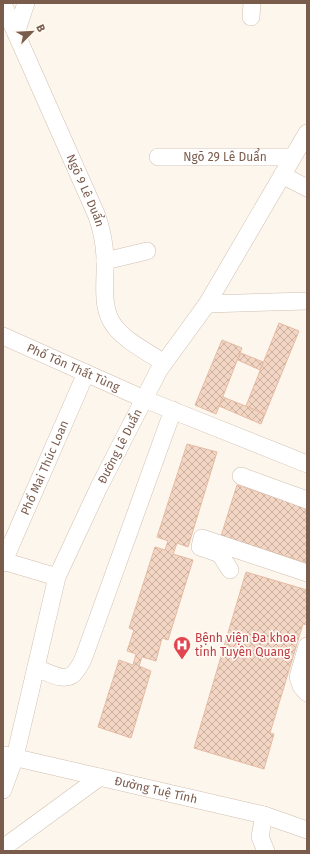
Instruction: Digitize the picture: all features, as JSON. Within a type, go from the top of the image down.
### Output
[{"type":"street","points":[[16,33],[26,3]]},
{"type":"street","name":"Ngõ 9 Lê Duẩn","points":[[3,4],[98,216],[103,234],[105,261],[105,304],[108,316],[114,327],[128,339],[164,362]]},
{"type":"street","name":"Đường Lê Duẩn","points":[[3,790],[9,756],[36,668],[57,577],[99,487],[164,362],[207,304],[307,133]]},
{"type":"street","name":"Ngõ 29 Lê Duẩn","points":[[158,157],[292,157]]},
{"type":"street","points":[[282,175],[307,188]]},
{"type":"street","points":[[105,261],[147,252]]},
{"type":"street","points":[[207,304],[307,302]]},
{"type":"street","name":"Phố Tôn Thất Tùng","points":[[3,336],[144,399],[307,464]]},
{"type":"street","name":"Phố Mai Thúc Loan","points":[[3,562],[86,373]]},
{"type":"street","points":[[36,668],[64,678],[69,677],[76,672],[86,654],[173,410]]},
{"type":"street","points":[[240,476],[307,500]]},
{"type":"street","points":[[230,570],[220,554],[200,547],[202,538],[307,573]]},
{"type":"street","points":[[3,562],[57,577]]},
{"type":"street","points":[[307,646],[298,677],[300,686],[307,693]]},
{"type":"street","name":"Đường Tuệ Tĩnh","points":[[9,756],[264,815],[307,830]]},
{"type":"street","points":[[3,848],[100,777]]},
{"type":"street","points":[[264,815],[260,837],[266,851]]},
{"type":"street","points":[[290,824],[307,838]]},
{"type":"building","points":[[279,323],[299,331],[265,414],[246,406]]},
{"type":"building","points":[[222,340],[242,348],[216,414],[195,405]]},
{"type":"building","points":[[241,353],[263,362],[260,370],[238,360]]},
{"type":"building","points":[[223,397],[265,414],[261,424],[219,406]]},
{"type":"building","points":[[187,444],[217,452],[188,547],[177,543],[173,554],[193,560],[168,640],[162,638],[156,661],[142,657],[139,666],[151,671],[131,738],[98,727],[119,660],[133,665],[136,654],[127,651],[134,630],[129,628],[155,547],[165,550],[168,541],[157,537]]},
{"type":"building","points":[[237,485],[307,508],[307,563],[221,536]]},
{"type":"building","points":[[246,572],[307,590],[307,625],[303,624],[270,733],[274,734],[264,769],[194,748]]},
{"type":"place","name":"Bệnh viện Đa khoa tỉnh Tuyên Quang","points":[[182,660]]}]
